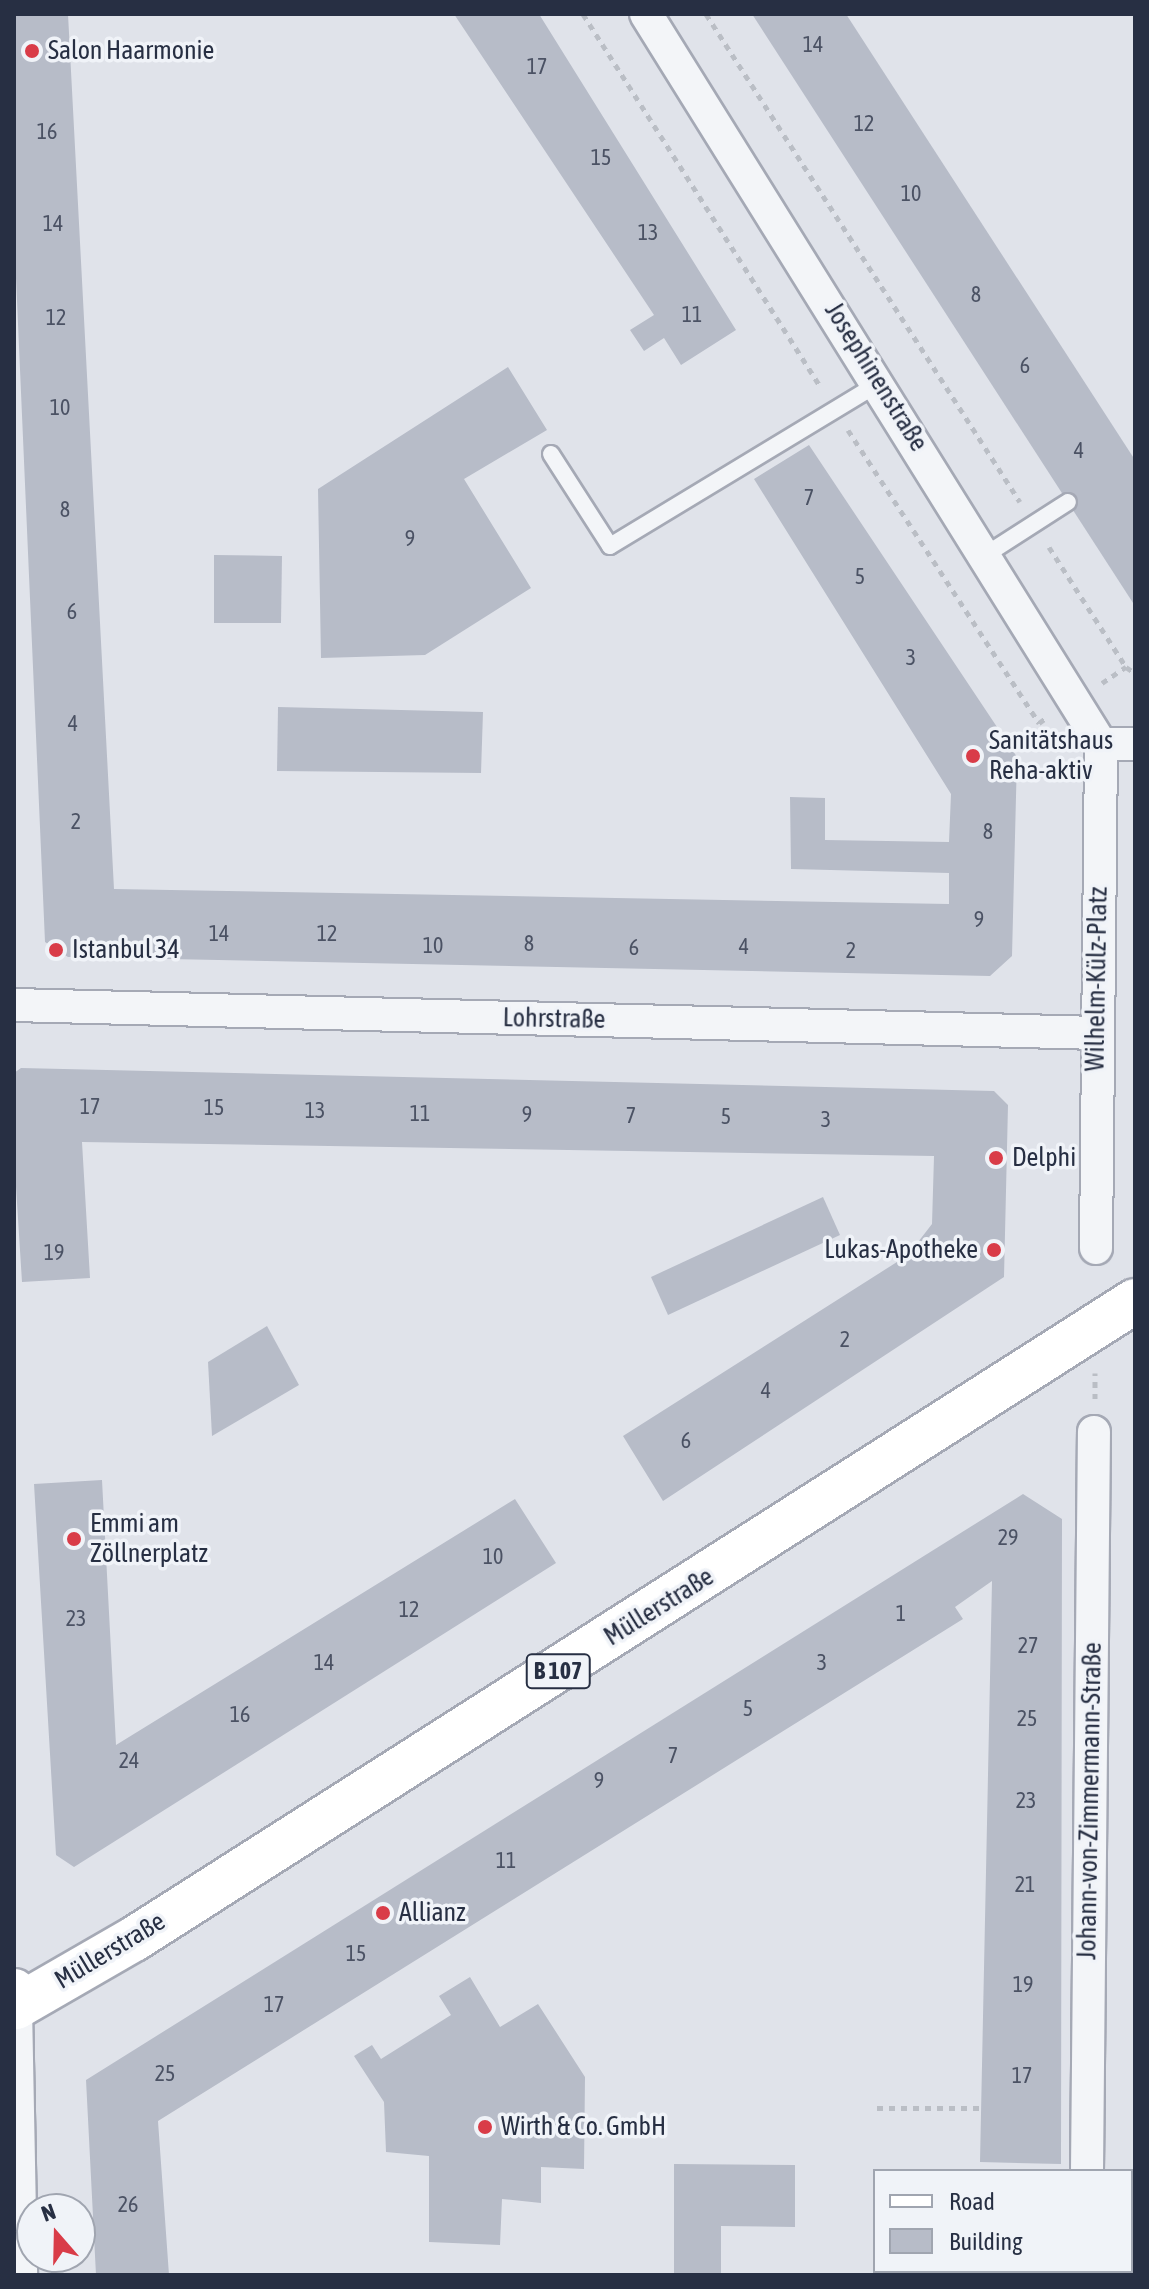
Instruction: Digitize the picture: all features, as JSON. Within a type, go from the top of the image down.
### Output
[{"type":"main road","name":"Müllerstraße","points":[[15,1999],[1096,1329],[1135,1301]]},
{"type":"street","name":"Josephinenstraße","points":[[646,14],[987,554],[1101,744]]},
{"type":"street","points":[[1101,744],[1135,744]]},
{"type":"street","name":"Wilhelm-Külz-Platz","points":[[1096,1248],[1095,1033],[1101,744]]},
{"type":"street","name":"Lohrstraße","points":[[14,1005],[1095,1033]]},
{"type":"street","name":"Johann-von-Zimmermann-Straße","points":[[1087,2169],[1094,1432]]},
{"type":"street","points":[[15,1999],[21,2275]]},
{"type":"lane","points":[[551,454],[610,546],[879,383]]},
{"type":"lane","points":[[987,554],[1068,502]]},
{"type":"path","points":[[706,14],[1126,667]]},
{"type":"path","points":[[1094,1432],[1096,1329]]},
{"type":"path","points":[[877,2108],[982,2108]]},
{"type":"building","points":[[14,14],[68,14],[114,889],[949,904],[949,873],[791,869],[790,797],[825,798],[825,840],[949,842],[951,794],[754,479],[809,445],[1017,757],[1012,956],[990,976],[68,957],[45,942],[14,232]]},
{"type":"building","points":[[454,14],[539,14],[736,330],[681,365],[664,338],[644,351],[630,330],[654,315]]},
{"type":"building","points":[[752,14],[846,14],[1135,460],[1135,606]]},
{"type":"building","points":[[508,367],[547,430],[464,479],[531,588],[425,655],[321,658],[318,489]]},
{"type":"building","points":[[214,555],[282,556],[281,623],[214,623]]},
{"type":"building","points":[[278,707],[483,712],[481,773],[277,771]]},
{"type":"building","points":[[21,1068],[994,1091],[1008,1105],[1004,1277],[663,1501],[623,1436],[908,1255],[932,1224],[934,1156],[82,1142],[90,1278],[22,1282],[14,1155],[14,1073]]},
{"type":"building","points":[[823,1197],[840,1235],[668,1315],[651,1277]]},
{"type":"building","points":[[267,1326],[299,1385],[212,1436],[208,1362]]},
{"type":"building","points":[[102,1480],[116,1745],[515,1499],[556,1563],[74,1867],[56,1855],[34,1484]]},
{"type":"building","points":[[1023,1494],[1062,1519],[1061,2164],[980,2162],[992,1581],[955,1607],[963,1619],[158,2121],[169,2275],[96,2275],[96,2193],[92,2193],[86,2080]]},
{"type":"building","name":"Wirth & Co. GmbH","points":[[470,1977],[500,2027],[538,2004],[585,2077],[584,2169],[541,2167],[541,2203],[502,2199],[500,2245],[429,2242],[429,2156],[386,2152],[384,2102],[354,2056],[372,2045],[381,2059],[451,2015],[439,1996]]},
{"type":"building","points":[[674,2164],[795,2165],[795,2227],[721,2226],[721,2275],[674,2275]]},
{"type":"place","name":"Salon Haarmonie","points":[[32,51]]},
{"type":"place","name":"Sanitätshaus Reha-aktiv","points":[[973,756]]},
{"type":"place","name":"Istanbul 34","points":[[56,950]]},
{"type":"place","name":"Delphi","points":[[996,1158]]},
{"type":"place","name":"Lukas-Apotheke","points":[[994,1250]]},
{"type":"place","name":"Emmi am Zöllnerplatz","points":[[74,1539]]},
{"type":"place","name":"Allianz","points":[[383,1913]]},
{"type":"place","name":"Wirth & Co. GmbH","points":[[485,2127]]}]
